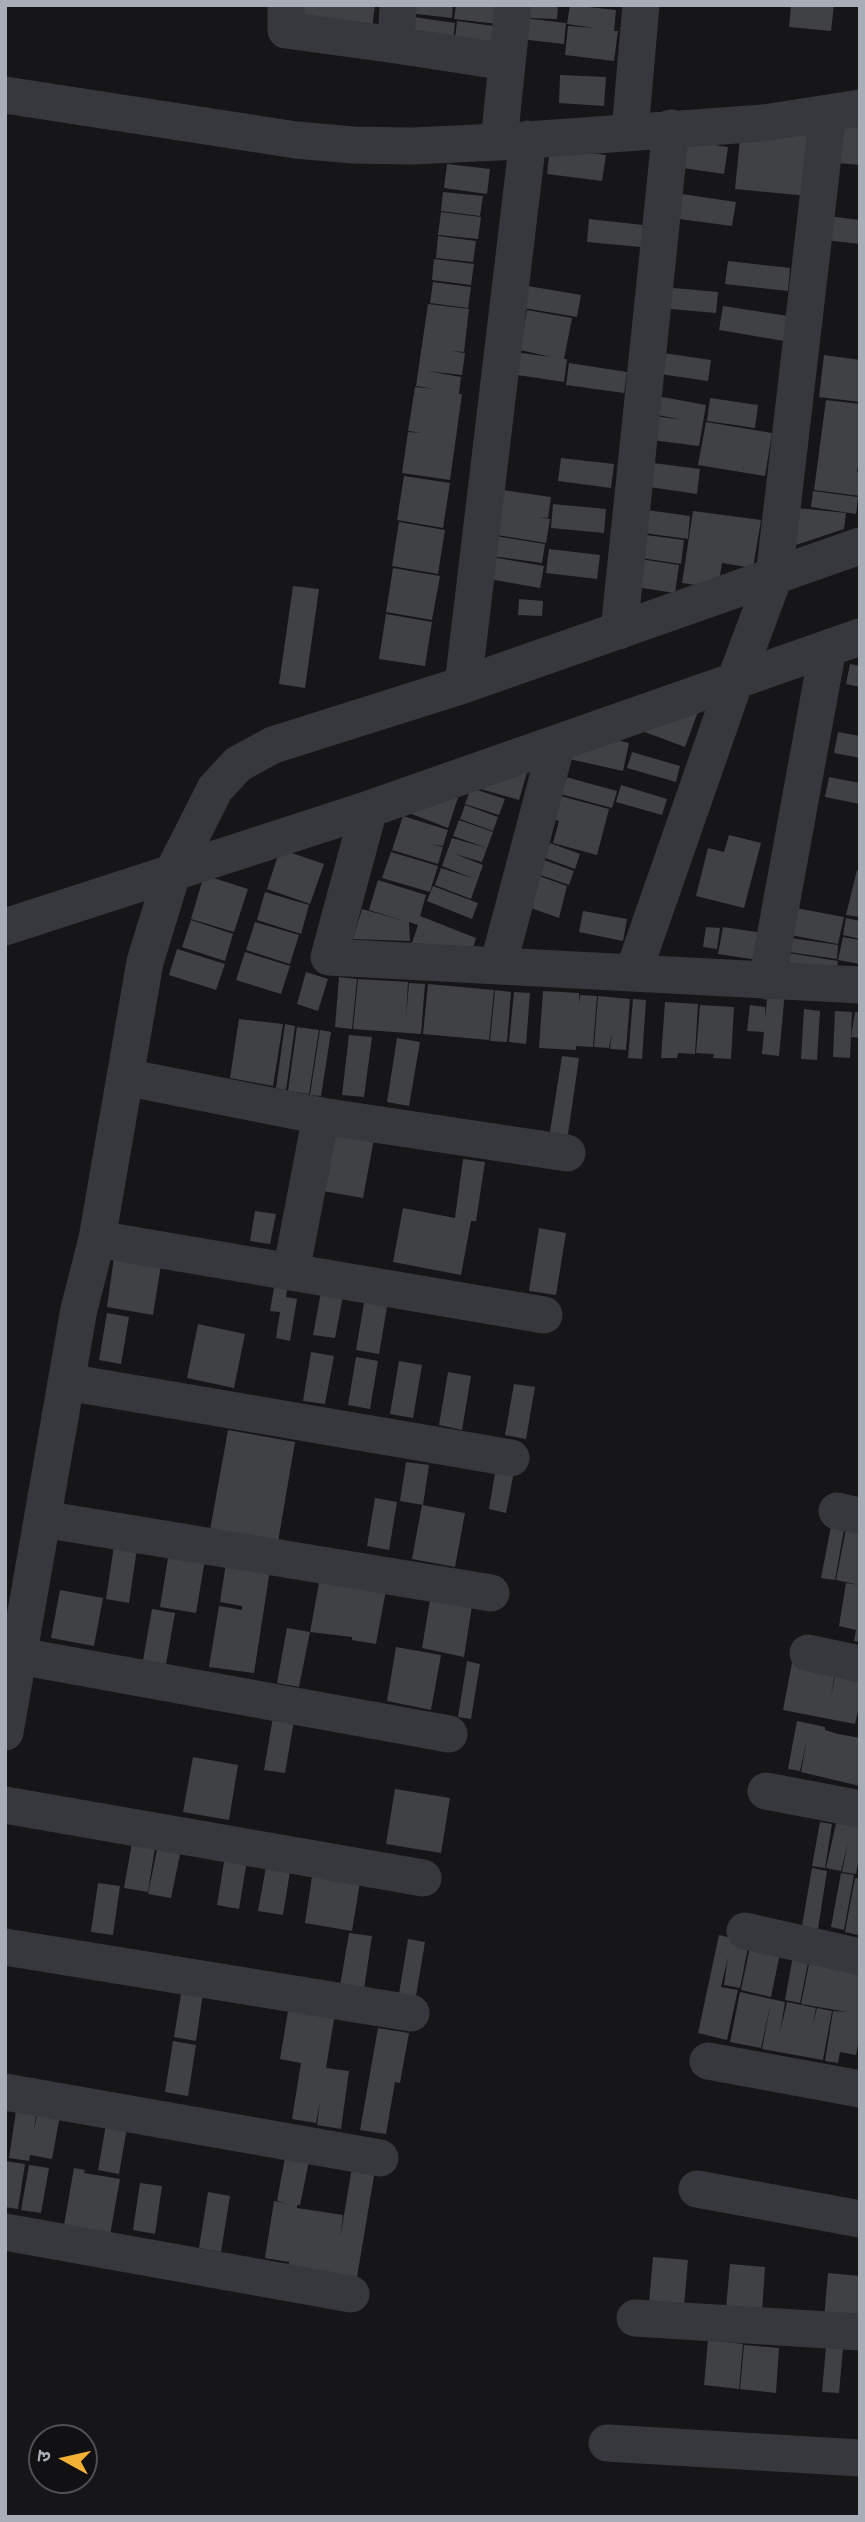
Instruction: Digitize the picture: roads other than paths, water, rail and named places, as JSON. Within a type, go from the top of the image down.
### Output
[{"type":"street","points":[[286,5],[286,30],[507,62]]},
{"type":"street","points":[[396,45],[398,5]]},
{"type":"street","points":[[463,685],[514,140],[507,62],[513,5]]},
{"type":"street","points":[[630,131],[641,5]]},
{"type":"street","points":[[5,95],[296,140],[401,146],[764,122],[844,110],[774,577],[633,973]]},
{"type":"street","points":[[619,631],[671,128]]},
{"type":"street","points":[[5,1732],[79,1309],[97,1239],[145,962],[172,874],[215,789],[238,764],[273,745],[463,685],[860,546]]},
{"type":"street","points":[[5,927],[369,809],[844,642]]},
{"type":"street","points":[[766,981],[844,642]]},
{"type":"street","points":[[498,966],[557,743]]},
{"type":"street","points":[[369,809],[329,957],[860,985]]},
{"type":"street","points":[[125,1077],[321,1116],[567,1153]]},
{"type":"street","points":[[290,1272],[321,1116]]},
{"type":"street","points":[[97,1239],[544,1315]]},
{"type":"street","points":[[67,1382],[511,1458]]},
{"type":"street","points":[[43,1519],[491,1593]]},
{"type":"street","points":[[808,1653],[860,1664]]},
{"type":"street","points":[[19,1656],[449,1734]]},
{"type":"street","points":[[766,1791],[860,1809]]},
{"type":"street","points":[[5,1805],[423,1878]]},
{"type":"street","points":[[745,1931],[860,1957]]},
{"type":"street","points":[[5,1947],[411,2013]]},
{"type":"street","points":[[708,2061],[860,2089]]},
{"type":"street","points":[[5,2092],[380,2158]]},
{"type":"street","points":[[697,2189],[860,2219]]},
{"type":"street","points":[[5,2232],[351,2294]]},
{"type":"street","points":[[635,2318],[860,2332]]},
{"type":"street","points":[[607,2443],[860,2458]]}]
